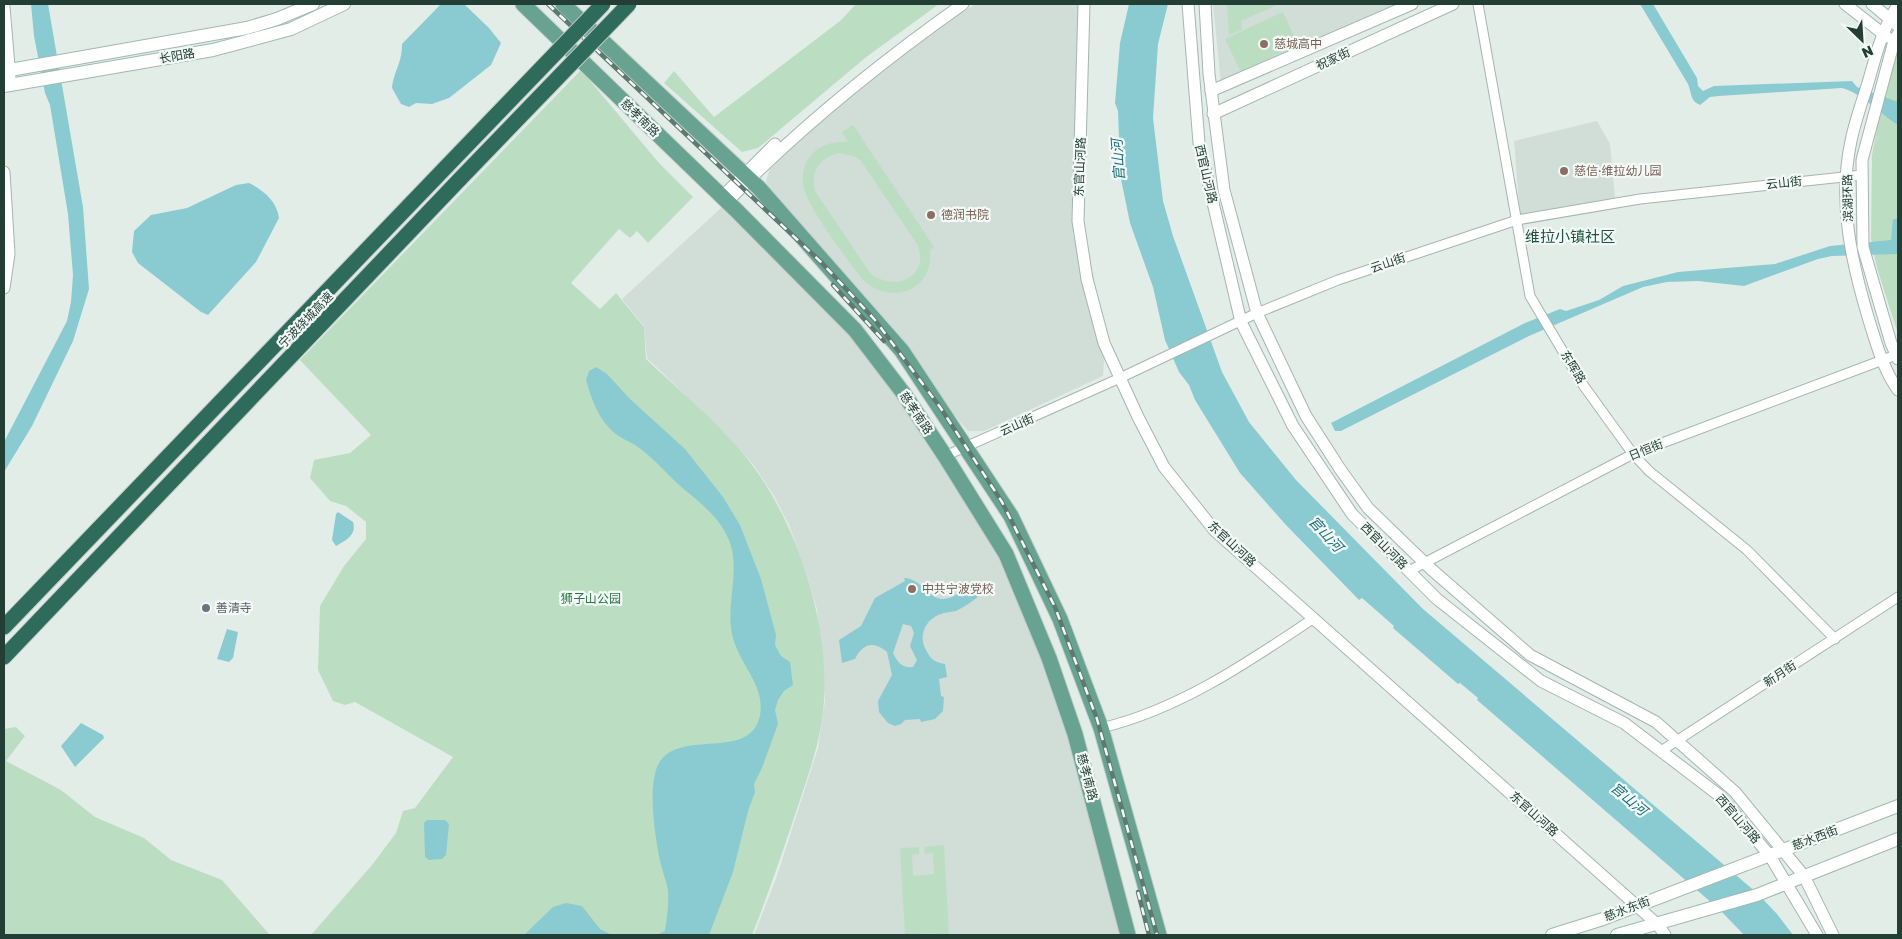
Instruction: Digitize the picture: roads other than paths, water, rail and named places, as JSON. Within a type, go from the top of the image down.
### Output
[{"type":"highway","name":"宁波绕城高速","points":[[4,627],[603,4]]},
{"type":"highway","name":"宁波绕城高速","points":[[4,657],[630,4]]},
{"type":"main road","name":"长阳路","points":[[7,80],[247,28],[277,19],[313,4]]},
{"type":"main road","name":"长阳路","points":[[7,80],[213,50],[291,29],[344,4]]},
{"type":"main road","name":"慈孝南路","points":[[523,4],[725,199],[855,330],[904,394],[945,456],[1006,554],[1049,658],[1075,734],[1128,935]]},
{"type":"main road","name":"慈孝南路","points":[[563,4],[746,176],[902,350],[1011,516],[1060,619],[1101,728],[1159,935]]},
{"type":"main road","name":"慈水西街","points":[[1731,870],[1898,806]]},
{"type":"main road","points":[[1787,883],[1898,838]]},
{"type":"main road","name":"慈水东街","points":[[1552,935],[1637,906],[1731,870]]},
{"type":"main road","name":"慈水东街","points":[[1617,935],[1661,930],[1699,912],[1757,895],[1787,883]]},
{"type":"street","points":[[725,199],[804,116],[881,53],[950,4]]},
{"type":"street","points":[[746,176],[892,54],[963,4]]},
{"type":"street","name":"东官山河路","points":[[1084,4],[1078,221],[1087,279],[1104,343],[1164,467],[1215,531],[1637,906],[1661,930]]},
{"type":"street","name":"西官山河路","points":[[1188,4],[1199,143],[1241,322],[1293,426],[1347,506],[1437,599],[1541,681],[1624,723],[1720,796],[1770,856],[1817,935]]},
{"type":"street","name":"西官山河路","points":[[1205,4],[1213,114],[1224,190],[1257,313],[1306,416],[1340,469],[1368,508],[1425,563],[1530,655],[1656,722],[1735,792],[1804,876],[1833,935]]},
{"type":"street","name":"祝家街","points":[[1211,91],[1412,4]]},
{"type":"street","name":"祝家街","points":[[1213,114],[1453,4]]},
{"type":"street","name":"东晖路","points":[[1478,4],[1530,296],[1581,382],[1633,454],[1649,471],[1747,550],[1835,639]]},
{"type":"street","points":[[1845,4],[1882,34],[1896,38]]},
{"type":"street","points":[[1872,4],[1894,22]]},
{"type":"street","name":"滨湖环路","points":[[1898,5],[1894,22],[1882,34],[1851,142],[1846,176],[1846,212],[1852,264],[1888,377],[1898,390]]},
{"type":"street","points":[[4,6],[7,80]]},
{"type":"street","name":"滨湖环路","points":[[1896,38],[1862,160],[1862,175],[1863,247],[1897,357]]},
{"type":"street","points":[[4,172],[9,254],[4,288]]},
{"type":"street","name":"云山街","points":[[945,456],[1155,362],[1257,313],[1338,280],[1517,220],[1631,200],[1862,175]]},
{"type":"street","name":"日恒街","points":[[1409,571],[1633,454],[1882,360],[1897,357]]},
{"type":"street","name":"新月街","points":[[1662,751],[1898,597]]},
{"type":"street","points":[[1101,728],[1126,722],[1164,707],[1225,674],[1314,618]]},
{"type":"water","points":[[31,4],[48,4],[83,207],[89,289],[73,341],[32,426],[4,472],[4,442],[67,321],[71,302],[73,275],[68,214],[50,105],[45,93],[34,36]]},
{"type":"water","points":[[441,4],[464,4],[489,28],[501,43],[491,65],[449,98],[432,104],[416,103],[409,107],[401,104],[392,88],[401,57],[402,44]]},
{"type":"water","name":"官山河","points":[[1129,4],[1168,4],[1158,44],[1153,118],[1163,201],[1173,236],[1222,372],[1249,422],[1296,480],[1423,609],[1757,893],[1777,914],[1793,935],[1744,935],[1720,910],[1477,700],[1478,698],[1460,683],[1458,684],[1393,628],[1394,626],[1362,598],[1359,600],[1286,525],[1240,473],[1195,400],[1189,385],[1179,372],[1165,340],[1153,287],[1130,223],[1120,174],[1117,139],[1119,138],[1118,111],[1115,103],[1120,43]]},
{"type":"water","points":[[1640,4],[1653,4],[1697,78],[1698,86],[1703,91],[1714,86],[1852,81],[1857,87],[1898,102],[1898,125],[1864,99],[1842,88],[1710,97],[1700,105],[1693,99],[1688,84]]},
{"type":"water","points":[[249,183],[272,201],[279,218],[256,262],[208,315],[201,312],[138,263],[132,252],[134,231],[151,215],[187,208],[236,185]]},
{"type":"water","points":[[1893,219],[1898,219],[1898,254],[1832,256],[1818,259],[1744,286],[1698,281],[1667,282],[1643,287],[1529,336],[1341,431],[1335,431],[1331,423],[1525,323],[1560,309],[1566,311],[1599,300],[1623,286],[1678,272],[1775,264],[1830,246],[1891,240]]},
{"type":"water","points":[[596,367],[607,374],[630,399],[685,449],[723,497],[740,525],[761,579],[776,635],[775,645],[781,656],[790,662],[793,685],[784,691],[778,700],[775,710],[778,724],[754,784],[755,792],[748,811],[733,872],[709,935],[657,935],[665,931],[668,911],[668,890],[656,839],[653,814],[653,788],[657,767],[666,755],[679,748],[728,742],[743,738],[754,730],[760,715],[761,703],[759,693],[738,651],[731,628],[733,556],[725,532],[710,512],[647,454],[606,425],[595,406],[586,380],[589,371]]},
{"type":"water","points":[[338,512],[353,522],[354,527],[350,537],[336,546],[332,540],[336,514]]},
{"type":"water","points":[[904,578],[911,579],[931,594],[942,599],[951,597],[973,586],[979,596],[956,611],[944,613],[933,618],[924,631],[923,642],[929,655],[935,661],[945,664],[947,677],[939,679],[941,696],[944,697],[943,711],[935,719],[921,722],[920,719],[905,720],[895,726],[888,723],[879,712],[878,701],[892,675],[887,652],[878,646],[869,645],[855,659],[842,663],[839,640],[861,626],[875,598],[905,581]],"holes":[[[903,624],[911,626],[914,633],[910,646],[917,660],[913,667],[906,667],[897,660],[893,653]]]},
{"type":"water","points":[[227,629],[238,632],[233,658],[229,662],[217,659]]},
{"type":"water","points":[[81,723],[103,735],[104,738],[75,767],[61,746]]},
{"type":"water","points":[[427,820],[445,820],[449,824],[446,855],[442,859],[429,860],[425,857],[424,823]]},
{"type":"water","points":[[566,903],[582,906],[600,929],[612,935],[524,935],[553,907]]},
{"type":"railway","points":[[548,4],[822,263],[875,320],[940,407],[1002,502],[1055,607],[1097,719],[1157,935]]},
{"type":"railway","points":[[833,285],[884,341]]},
{"type":"railway","points":[[1138,892],[1149,935]]},
{"type":"place","name":"慈城高中","points":[[1264,44]]},
{"type":"place","name":"慈信·维拉幼儿园","points":[[1564,171]]},
{"type":"place","name":"德润书院","points":[[931,215]]},
{"type":"place","name":"中共宁波党校","points":[[912,589]]},
{"type":"place","name":"善清寺","points":[[206,608]]},
{"type":"district","name":"维拉小镇社区","points":[[1570,237]]},
{"type":"park label","name":"狮子山公园","points":[[591,599]]}]
